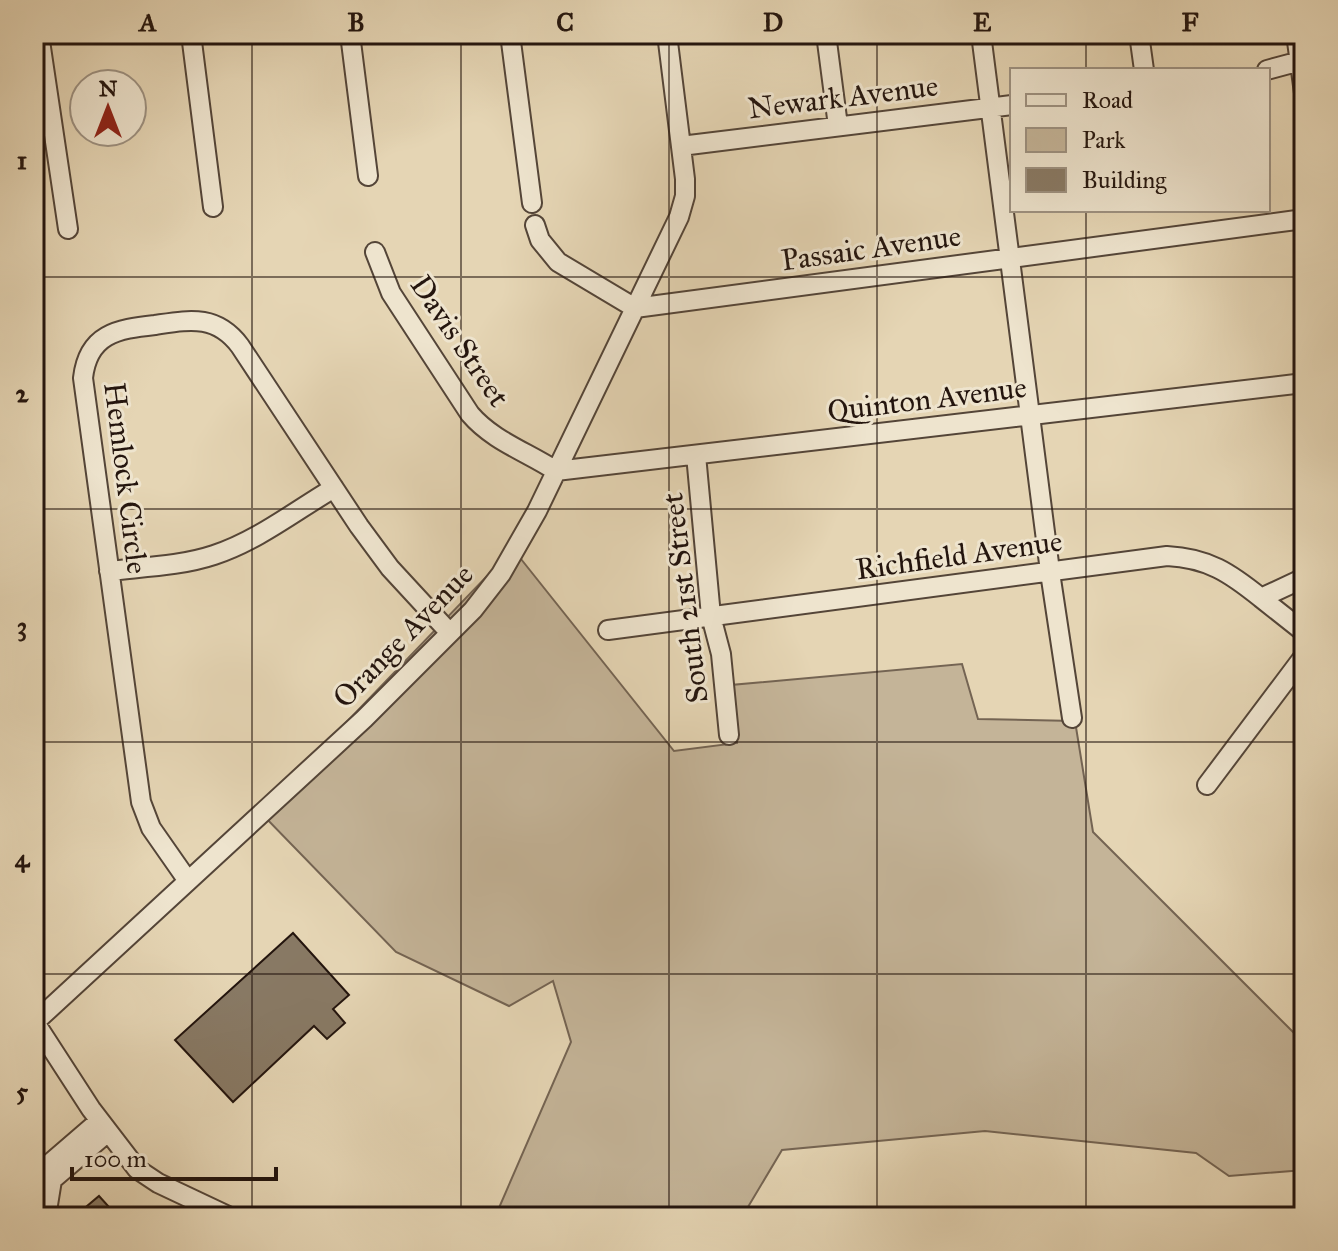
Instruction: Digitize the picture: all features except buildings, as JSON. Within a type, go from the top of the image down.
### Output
[{"type":"street","points":[[39,34],[41,97],[68,229]]},
{"type":"street","points":[[191,34],[213,207]]},
{"type":"street","points":[[350,34],[368,176]]},
{"type":"street","points":[[510,34],[532,203]]},
{"type":"street","points":[[667,34],[681,146]]},
{"type":"street","points":[[826,34],[838,126]]},
{"type":"street","points":[[981,34],[1050,571],[1072,718]]},
{"type":"street","points":[[1139,34],[1144,68]]},
{"type":"street","points":[[1296,34],[1302,60],[1304,93]]},
{"type":"street","points":[[1270,69],[1302,60]]},
{"type":"street","name":"Newark Avenue","points":[[681,146],[1010,105]]},
{"type":"street","name":"Orange Avenue","points":[[34,1022],[364,719],[473,610],[501,574],[537,511],[679,217],[685,196],[681,146]]},
{"type":"street","name":"Passaic Avenue","points":[[635,308],[1304,219]]},
{"type":"street","points":[[535,225],[540,240],[558,262],[635,308]]},
{"type":"street","name":"Davis Street","points":[[375,252],[391,293],[470,414],[492,436],[556,471]]},
{"type":"street","name":"Hemlock Circle","points":[[188,881],[151,828],[141,802],[83,378],[87,358],[108,334],[197,320],[228,332],[390,568],[450,633]]},
{"type":"street","name":"Quinton Avenue","points":[[556,471],[1304,383]]},
{"type":"street","name":"South 21st Street","points":[[696,455],[711,616],[721,654],[729,735]]},
{"type":"street","points":[[109,571],[212,556],[242,544],[334,488]]},
{"type":"street","name":"Richfield Avenue","points":[[608,630],[1155,557],[1178,557],[1201,561],[1223,570],[1304,632]]},
{"type":"street","points":[[1261,598],[1304,578]]},
{"type":"street","points":[[1207,785],[1304,656]]},
{"type":"street","points":[[34,1022],[137,1169],[158,1183],[230,1217]]},
{"type":"street","points":[[34,1177],[104,1126]]},
{"type":"street","points":[[46,1217],[52,1180],[104,1126]]},
{"type":"green space","points":[[513,549],[674,751],[737,743],[731,685],[962,664],[978,719],[1075,721],[1093,832],[1304,1043],[1304,1170],[1229,1176],[1196,1153],[985,1131],[782,1150],[742,1217],[495,1217],[571,1042],[553,981],[509,1006],[396,952],[260,812]]}]
